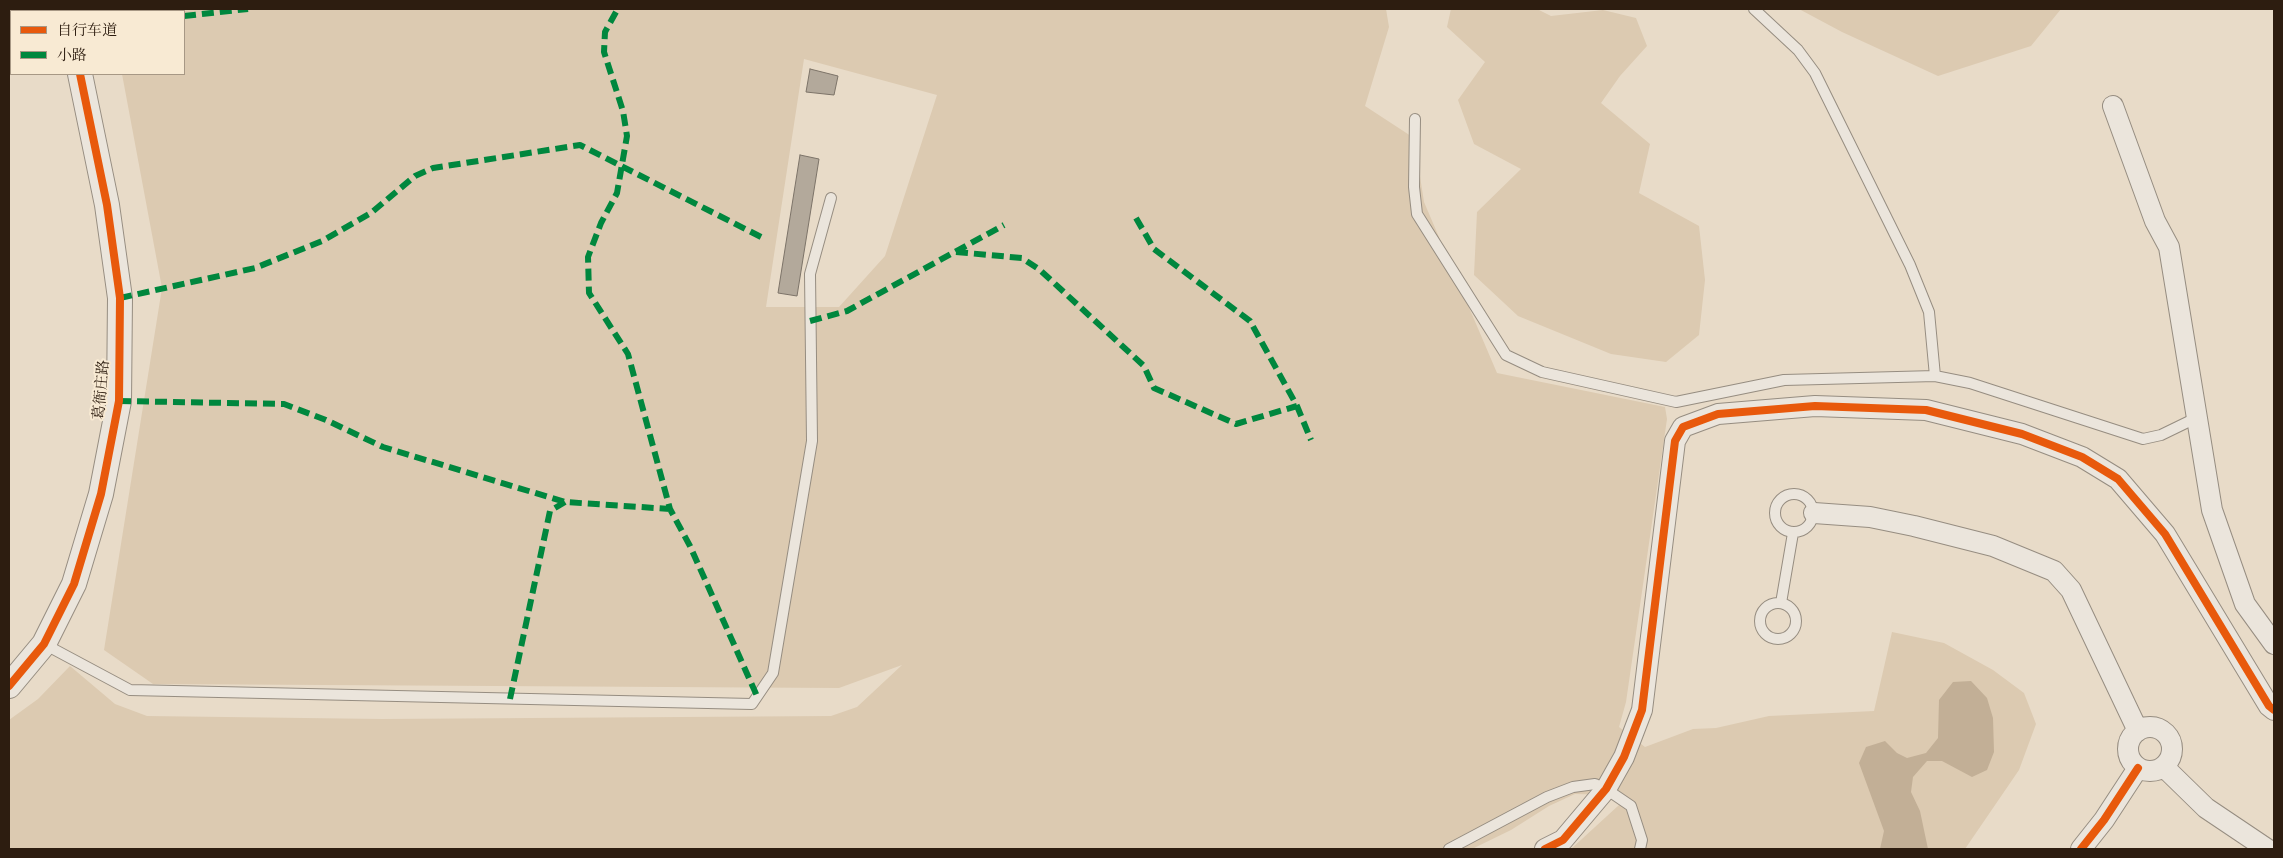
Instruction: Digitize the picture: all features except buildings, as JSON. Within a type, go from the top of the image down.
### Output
[{"type":"street","name":"葛衙庄路","points":[[9,686],[44,644],[74,584],[101,494],[119,401],[120,298],[107,205],[80,75]]},
{"type":"street","points":[[2113,106],[2155,221],[2169,247],[2212,510],[2245,604],[2274,644]]},
{"type":"street","points":[[1545,849],[1563,840],[1606,788],[1624,757],[1642,710],[1675,441],[1683,427],[1718,414],[1815,406],[1926,410],[2022,434],[2082,457],[2118,479],[2165,534],[2269,706],[2274,710]]},
{"type":"street","points":[[1814,512],[1870,516],[1914,526],[1992,546],[2054,571],[2072,590],[2138,731]]},
{"type":"street","points":[[2152,727],[2166,733],[2172,747],[2172,754],[2164,767],[2151,771],[2138,768],[2129,756],[2128,749],[2132,736],[2138,731],[2152,727]]},
{"type":"street","points":[[2164,767],[2206,808],[2267,849]]},
{"type":"street","points":[[2081,849],[2104,820],[2138,768]]},
{"type":"lane","points":[[1754,9],[1798,50],[1815,73],[1910,265],[1929,312],[1935,376]]},
{"type":"lane","points":[[1415,119],[1414,187],[1418,214],[1506,354],[1542,372],[1676,402],[1784,380],[1935,376],[1970,382],[2144,439],[2161,435],[2196,418]]},
{"type":"lane","points":[[44,644],[130,690],[752,704],[773,673],[810,451],[810,274],[831,198]]},
{"type":"lane","points":[[1799,494],[1810,501],[1814,512],[1810,525],[1799,532],[1793,533],[1786,531],[1777,522],[1775,510],[1781,498],[1786,495],[1799,494]]},
{"type":"lane","points":[[1781,603],[1793,533]]},
{"type":"lane","points":[[1448,849],[1547,797],[1573,787],[1595,784],[1606,788],[1631,806],[1642,840],[1640,849]]},
{"type":"shaded area","points":[[109,9],[1386,9],[1389,27],[1365,106],[1414,138],[1424,202],[1497,373],[1665,407],[1667,419],[1626,702],[1619,727],[1645,747],[1693,729],[1716,728],[1769,716],[1874,711],[1892,632],[1944,643],[1993,670],[2024,693],[2036,724],[2019,770],[1965,849],[1571,849],[1619,805],[1616,795],[1575,794],[1549,806],[1511,830],[1472,849],[9,849],[9,720],[38,699],[70,666],[115,704],[147,716],[383,719],[831,716],[857,707],[902,665],[839,688],[153,684],[104,650],[162,288],[122,75],[185,75],[185,10]],"holes":[[[804,59],[937,95],[885,256],[839,307],[766,307]]]},
{"type":"shaded area","points":[[1451,9],[1537,9],[1551,16],[1603,10],[1636,18],[1647,46],[1620,76],[1601,103],[1650,144],[1639,193],[1699,226],[1705,280],[1699,335],[1666,362],[1611,354],[1518,316],[1474,275],[1477,212],[1521,169],[1474,144],[1458,100],[1485,62],[1447,27]]},
{"type":"shaded area","points":[[1799,9],[2061,9],[2031,46],[1938,76],[1842,32]]},
{"type":"shaded area","points":[[1971,681],[1987,698],[1993,718],[1994,752],[1987,770],[1972,777],[1942,761],[1927,761],[1913,777],[1911,792],[1920,811],[1928,849],[1880,849],[1884,831],[1859,763],[1866,747],[1885,741],[1897,753],[1907,758],[1926,753],[1938,738],[1939,700],[1953,682]]},
{"type":"marked path","points":[[185,16],[248,9]]},
{"type":"marked path","points":[[616,12],[605,32],[604,52],[623,111],[627,136],[617,193],[601,223],[588,257],[589,293],[628,354],[670,509],[690,546],[757,696]]},
{"type":"marked path","points":[[120,298],[255,268],[322,241],[371,213],[415,176],[433,168],[580,145],[765,239]]},
{"type":"marked path","points":[[1136,218],[1154,249],[1250,321],[1297,406],[1311,440]]},
{"type":"marked path","points":[[810,321],[847,311],[1004,225]]},
{"type":"marked path","points":[[956,252],[1022,258],[1040,270],[1144,366],[1154,388],[1236,424],[1297,406]]},
{"type":"marked path","points":[[119,401],[284,404],[326,420],[383,447],[565,502],[670,509]]},
{"type":"marked path","points":[[510,699],[550,511],[565,502]]},
{"type":"cycle path","points":[[9,686],[44,644],[74,584],[101,494],[119,401],[120,298],[107,205],[80,75]]},
{"type":"cycle path","points":[[1545,849],[1563,840],[1606,789],[1624,757],[1642,710],[1675,441],[1683,427],[1718,414],[1815,406],[1926,410],[2022,434],[2082,457],[2118,479],[2165,534],[2269,706],[2274,710]]},
{"type":"cycle path","points":[[2081,849],[2104,820],[2138,768]]}]
